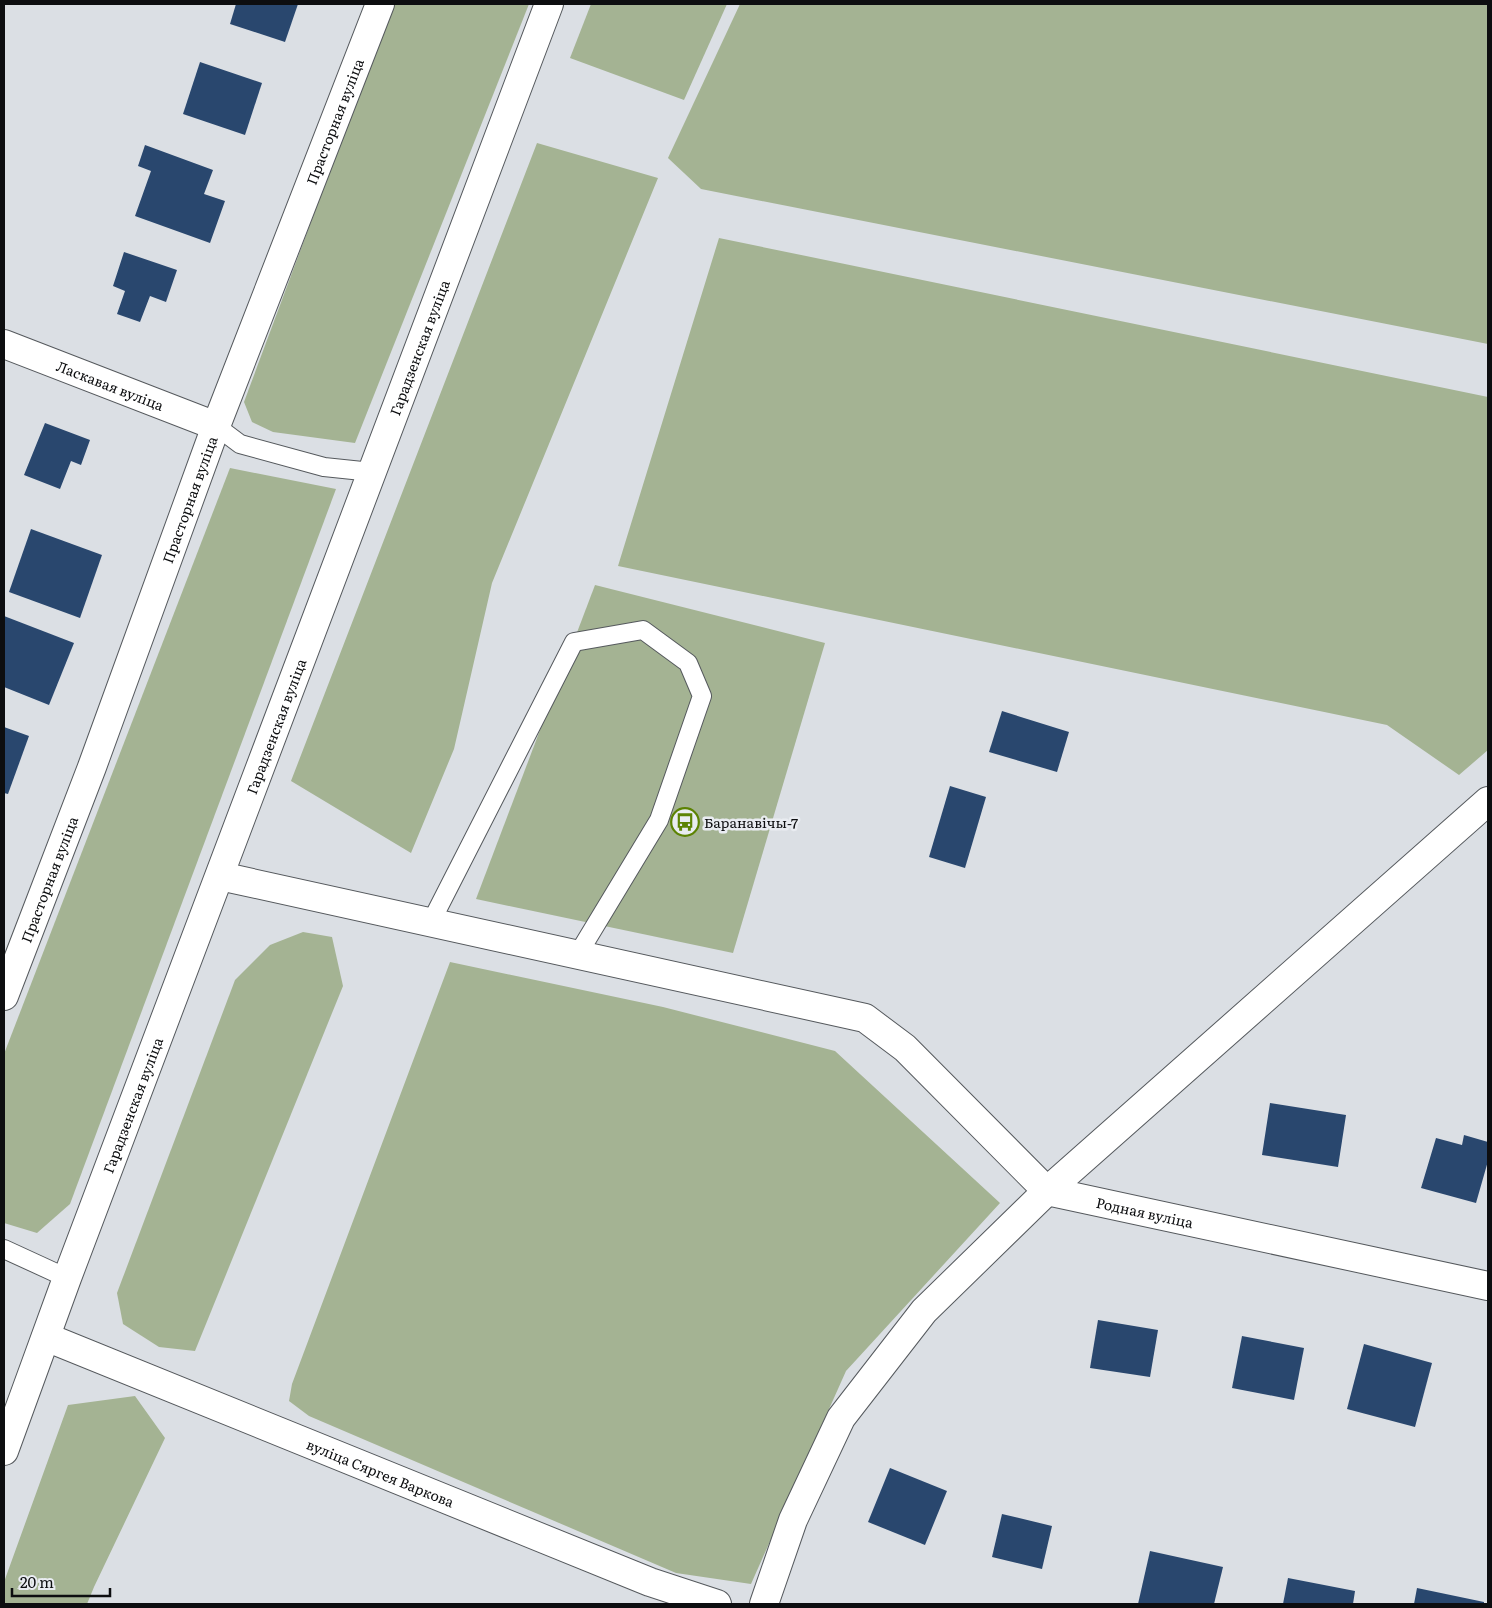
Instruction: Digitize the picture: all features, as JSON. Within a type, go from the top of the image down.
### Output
[{"type":"street","name":"Прасторная вуліца","points":[[4,996],[92,767],[216,426],[380,4]]},
{"type":"street","name":"Гарадзенская вуліца","points":[[4,1451],[67,1278],[549,4]]},
{"type":"street","name":"Ласкавая вуліца","points":[[4,344],[216,426]]},
{"type":"street","points":[[764,1604],[793,1520],[841,1418],[924,1311],[1048,1191],[1484,809]]},
{"type":"street","points":[[220,876],[865,1018],[905,1048],[1048,1191]]},
{"type":"street","name":"Родная вуліца","points":[[1048,1191],[1488,1286]]},
{"type":"street","name":"вуліца Сяргея Варкова","points":[[46,1337],[650,1582],[717,1604]]},
{"type":"lane","points":[[216,426],[240,444],[324,467],[372,472]]},
{"type":"lane","points":[[431,922],[574,642],[643,630],[688,663],[702,696],[659,820],[578,954]]},
{"type":"lane","points":[[4,1249],[67,1278]]},
{"type":"green space","points":[[392,4],[529,4],[355,443],[273,432],[252,422],[244,402]]},
{"type":"green space","points":[[591,4],[727,4],[684,100],[570,58]]},
{"type":"green space","points":[[740,4],[1488,4],[1488,344],[701,189],[668,158]]},
{"type":"green space","points":[[537,143],[658,178],[492,583],[454,749],[411,853],[291,781]]},
{"type":"green space","points":[[719,238],[1488,397],[1488,750],[1459,775],[1387,725],[618,566]]},
{"type":"green space","points":[[230,468],[336,489],[70,1204],[37,1233],[4,1223],[4,1054]]},
{"type":"green space","points":[[595,585],[825,643],[733,953],[476,899]]},
{"type":"green space","points":[[303,932],[332,937],[343,986],[195,1351],[159,1347],[123,1324],[117,1293],[235,980],[270,945]]},
{"type":"green space","points":[[450,962],[663,1007],[835,1051],[1000,1203],[846,1371],[751,1584],[676,1573],[309,1416],[289,1401],[292,1384]]},
{"type":"green space","points":[[135,1396],[165,1438],[87,1604],[4,1604],[4,1582],[68,1405]]},
{"type":"building","points":[[236,4],[298,4],[285,42],[230,24]]},
{"type":"building","points":[[200,62],[262,83],[245,135],[183,114]]},
{"type":"building","points":[[145,145],[213,170],[204,194],[225,201],[210,243],[135,216],[151,171],[138,166]]},
{"type":"building","points":[[124,252],[177,270],[166,302],[150,296],[140,322],[117,314],[125,291],[113,286]]},
{"type":"building","points":[[45,423],[90,440],[81,465],[71,461],[60,489],[24,475]]},
{"type":"building","points":[[31,529],[102,555],[80,618],[9,592]]},
{"type":"building","points":[[4,616],[74,643],[49,705],[4,687]]},
{"type":"building","points":[[1002,711],[1069,732],[1057,772],[989,752]]},
{"type":"building","points":[[4,727],[29,736],[8,794],[4,793]]},
{"type":"building","points":[[950,786],[986,797],[965,868],[929,857]]},
{"type":"building","points":[[1270,1103],[1346,1115],[1338,1167],[1262,1155]]},
{"type":"building","points":[[1464,1135],[1488,1142],[1488,1161],[1476,1203],[1421,1188],[1436,1138],[1462,1145]]},
{"type":"building","points":[[1098,1320],[1158,1330],[1150,1377],[1090,1368]]},
{"type":"building","points":[[1242,1336],[1304,1348],[1294,1400],[1232,1388]]},
{"type":"building","points":[[1364,1344],[1432,1363],[1415,1427],[1347,1409]]},
{"type":"building","points":[[890,1468],[947,1491],[925,1545],[868,1522]]},
{"type":"building","points":[[1002,1514],[1052,1526],[1042,1569],[992,1557]]},
{"type":"building","points":[[1150,1551],[1223,1567],[1214,1604],[1138,1604]]},
{"type":"building","points":[[1288,1578],[1355,1591],[1353,1604],[1283,1604]]},
{"type":"building","points":[[1417,1588],[1484,1602],[1484,1604],[1414,1604]]},
{"type":"place","name":"Баранавічы-7","points":[[685,822]]}]
